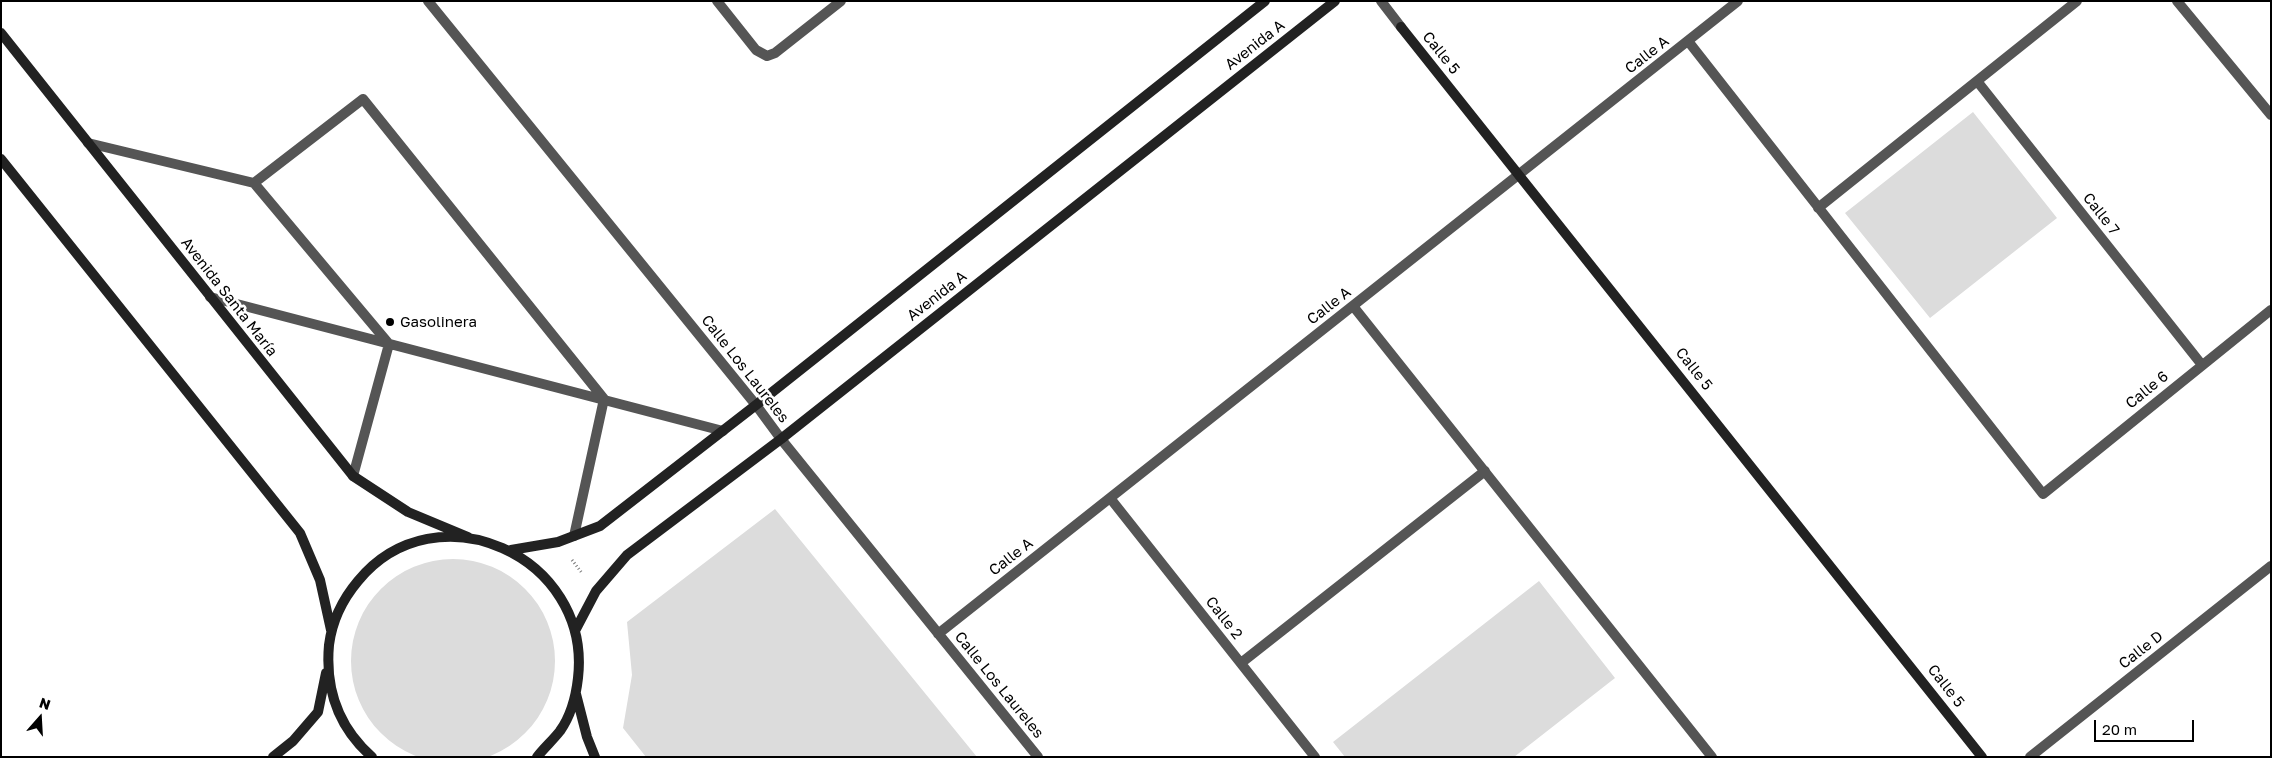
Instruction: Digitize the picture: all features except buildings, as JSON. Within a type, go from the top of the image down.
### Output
[{"type":"street","name":"Calle Los Laureles","points":[[428,1],[756,405],[781,439],[1038,757]]},
{"type":"street","points":[[717,1],[756,50],[767,56],[775,53],[841,1]]},
{"type":"street","name":"Avenida A","points":[[511,550],[558,542],[600,526],[756,405],[1264,1]]},
{"type":"street","name":"Avenida A","points":[[576,629],[596,591],[627,555],[781,439],[1335,1]]},
{"type":"street","name":"Calle 5","points":[[1381,1],[1982,757]]},
{"type":"street","name":"Calle A","points":[[938,634],[1738,1]]},
{"type":"street","points":[[1688,41],[1818,208],[2077,1]]},
{"type":"street","points":[[2177,1],[2271,115]]},
{"type":"street","name":"Avenida Santa María","points":[[1,33],[352,476],[408,512],[468,537]]},
{"type":"street","name":"Calle 7","points":[[1977,81],[2202,365]]},
{"type":"street","points":[[254,183],[363,99],[604,399]]},
{"type":"street","points":[[88,143],[254,183],[390,344]]},
{"type":"street","points":[[1,159],[300,533],[320,580],[331,630]]},
{"type":"street","name":"Calle 6","points":[[1818,208],[2043,494],[2271,310]]},
{"type":"street","points":[[210,297],[723,431]]},
{"type":"street","points":[[1354,306],[1711,756]]},
{"type":"street","points":[[352,476],[390,344]]},
{"type":"street","points":[[574,536],[604,399]]},
{"type":"street","points":[[1241,663],[1485,471]]},
{"type":"street","name":"Calle 2","points":[[1110,498],[1315,757]]},
{"type":"street","points":[[273,757],[293,740],[318,712],[327,670],[331,630],[344,598],[367,570],[397,549],[432,538],[468,537],[511,550],[540,570],[562,597],[576,629],[580,662],[576,694],[560,730],[537,757]]},
{"type":"street","name":"Calle D","points":[[2030,757],[2271,566]]},
{"type":"street","points":[[327,670],[336,709],[356,743],[372,757]]},
{"type":"street","points":[[576,694],[587,737],[595,757]]},
{"type":"path","points":[[558,542],[596,591]]},
{"type":"shaded area","points":[[1973,112],[2057,218],[1930,318],[1845,213]]},
{"type":"shaded area","points":[[775,509],[977,757],[646,757],[623,728],[632,675],[627,622]]},
{"type":"shaded area","points":[[443,559],[463,559],[483,563],[501,571],[518,582],[532,596],[543,613],[551,631],[555,661],[551,691],[543,709],[532,726],[518,740],[501,751],[483,759],[463,763],[443,763],[423,759],[405,751],[388,740],[374,726],[363,709],[355,691],[351,671],[351,651],[355,631],[363,613],[374,596],[388,582],[405,571],[423,563]]},
{"type":"shaded area","points":[[1539,581],[1615,678],[1514,757],[1345,757],[1333,742]]},
{"type":"place","name":"Gasolinera","points":[[390,322]]}]
